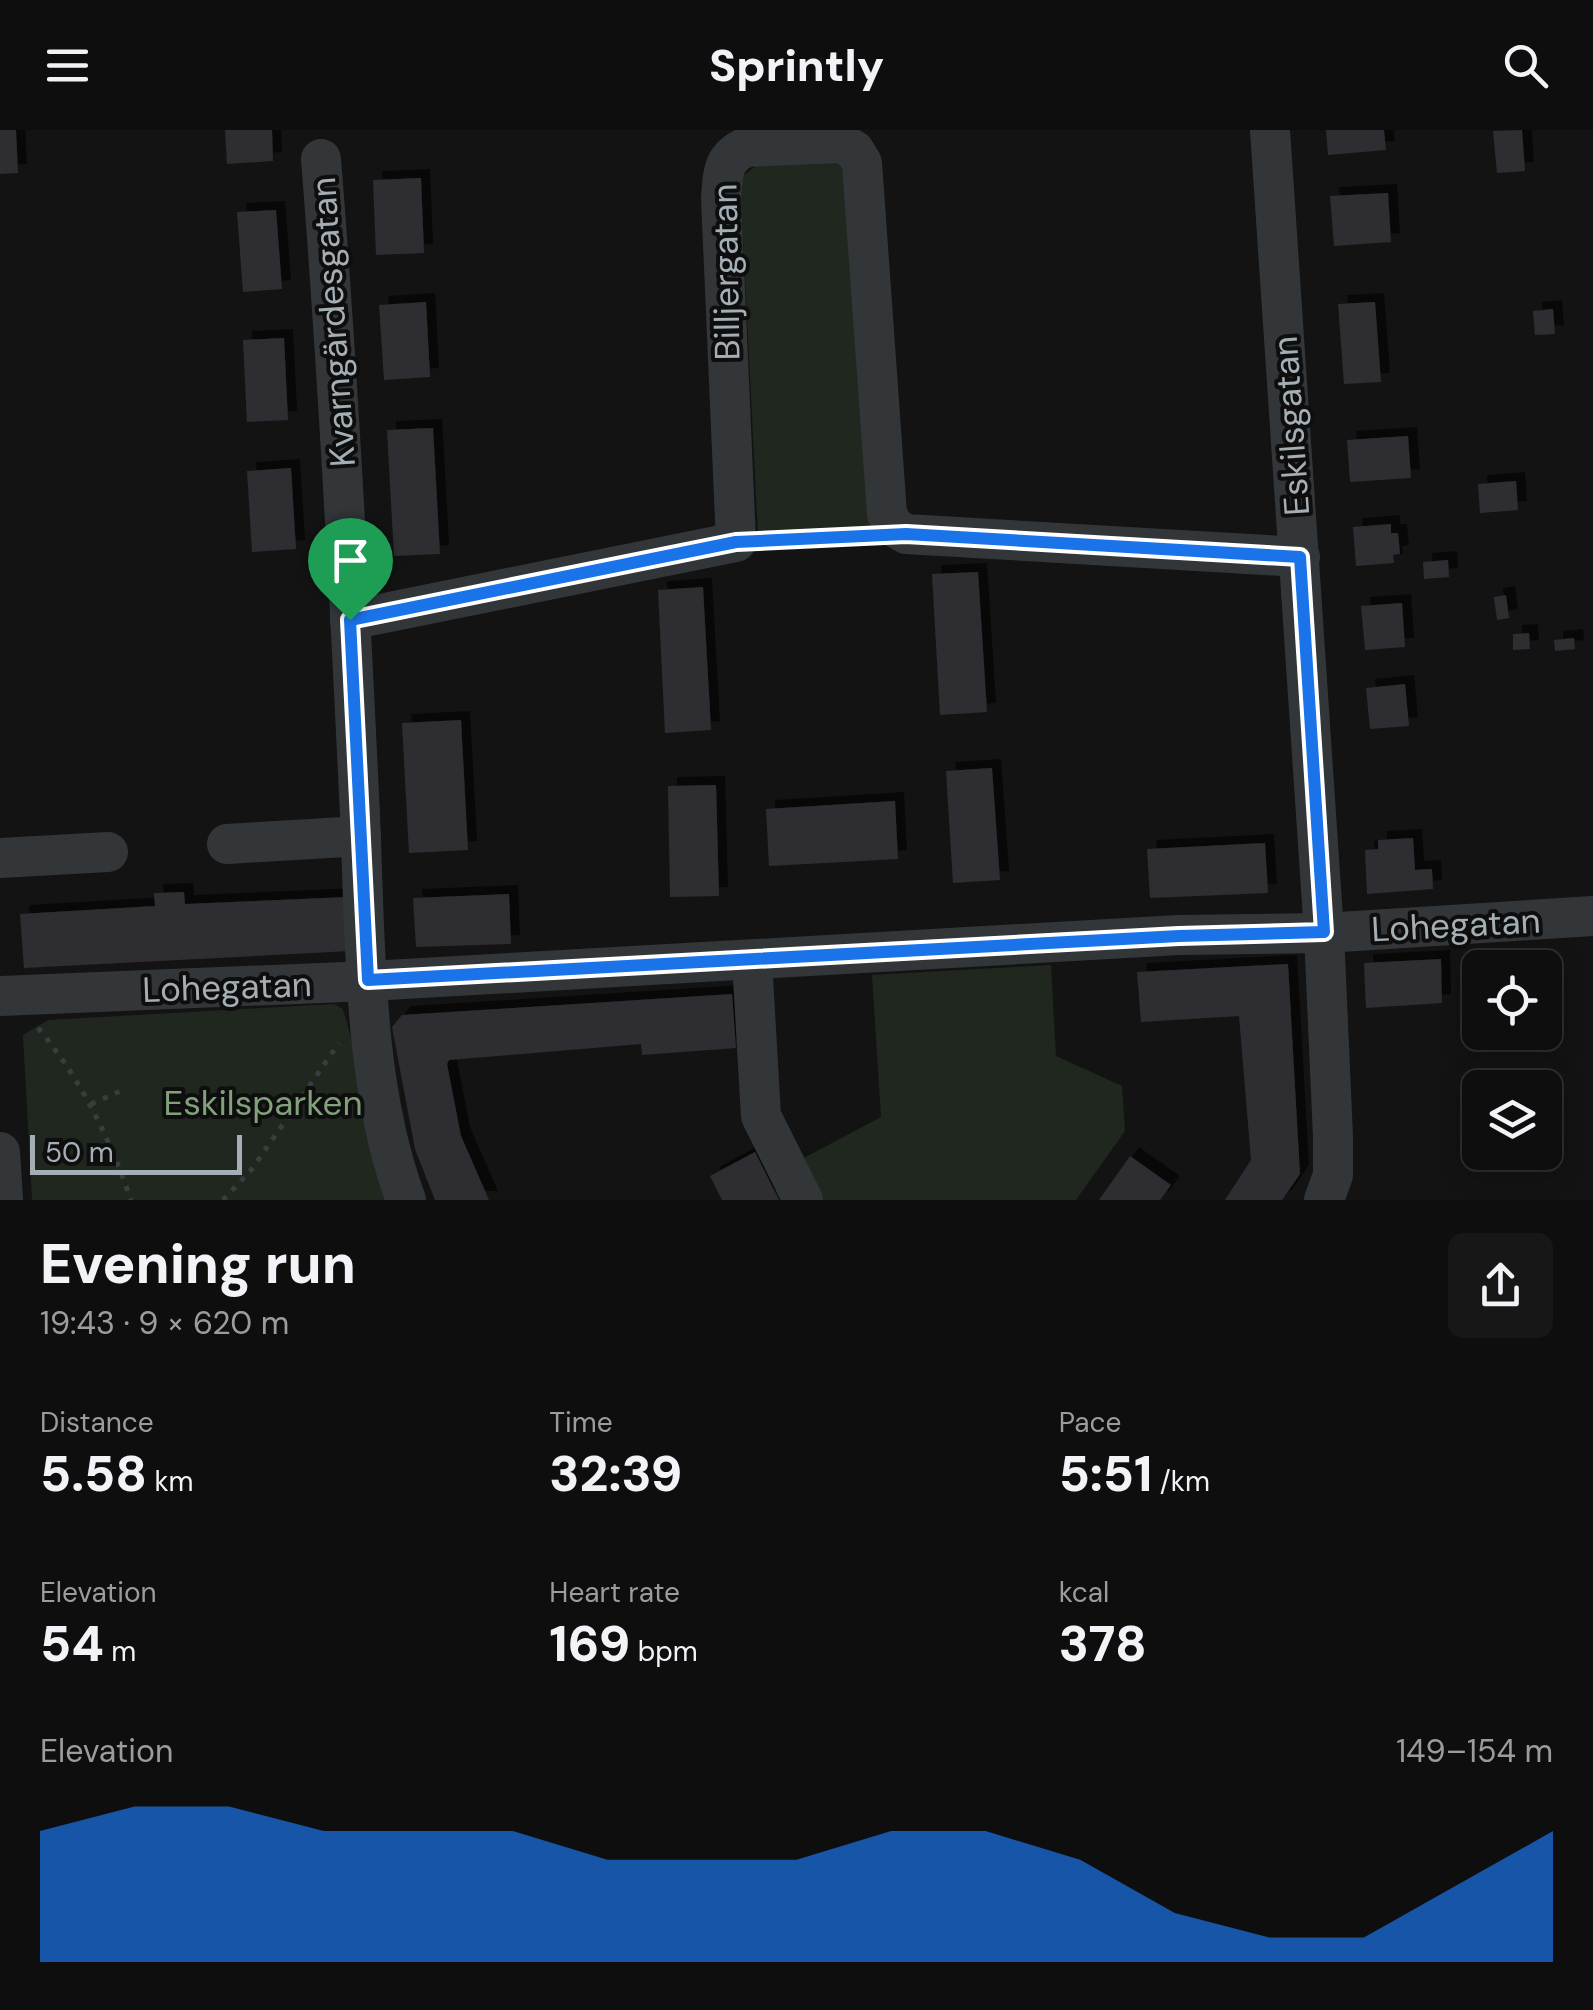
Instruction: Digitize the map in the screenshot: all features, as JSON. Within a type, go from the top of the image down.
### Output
[{"type":"street","name":"Eskilsgatan","points":[[1270,130],[1324,932],[1334,1136],[1333,1175],[1324,1200]]},
{"type":"street","name":"Billjergatan","points":[[736,540],[721,198],[723,166],[732,153],[746,147],[794,137],[841,143],[854,150],[862,163],[887,514],[900,530]]},
{"type":"street","name":"Kvarngärdesgatan","points":[[321,159],[338,361],[370,999],[378,1093],[391,1160],[406,1200]]},
{"type":"street","points":[[900,530],[1300,557]]},
{"type":"street","points":[[350,620],[736,540]]},
{"type":"street","points":[[227,844],[361,836]]},
{"type":"street","points":[[0,858],[108,852]]},
{"type":"street","name":"Lohegatan","points":[[18,995],[370,999],[752,960],[1593,916]]},
{"type":"street","points":[[752,960],[762,1116],[803,1200]]},
{"type":"street","points":[[0,1152],[3,1200]]},
{"type":"path","points":[[736,540],[900,530]]},
{"type":"path","points":[[18,995],[91,1104],[132,1200]]},
{"type":"path","points":[[223,1200],[252,1169],[370,999]]},
{"type":"path","points":[[91,1104],[122,1090]]},
{"type":"green space","points":[[829,160],[839,164],[849,180],[873,529],[758,535],[740,178],[756,166]]},
{"type":"green space","points":[[1051,965],[1056,1056],[1122,1086],[1125,1131],[1076,1200],[817,1200],[798,1161],[881,1117],[872,975]]},
{"type":"green space","name":"Eskilsparken","points":[[334,1004],[343,1009],[356,1055],[387,1200],[32,1200],[23,1035],[48,1020]]},
{"type":"building","points":[[0,130],[16,130],[18,173],[0,174]]},
{"type":"building","points":[[225,130],[272,130],[273,161],[227,164]]},
{"type":"building","points":[[1326,130],[1384,130],[1386,150],[1328,155]]},
{"type":"building","points":[[1522,130],[1525,171],[1497,173],[1493,131]]},
{"type":"building","points":[[421,178],[424,253],[376,255],[373,180]]},
{"type":"building","points":[[1388,193],[1391,242],[1334,246],[1330,196]]},
{"type":"building","points":[[276,210],[282,289],[243,292],[237,212]]},
{"type":"building","points":[[426,302],[430,377],[384,380],[379,305]]},
{"type":"building","points":[[1375,302],[1381,382],[1344,384],[1338,304]]},
{"type":"building","points":[[1553,309],[1555,334],[1535,335],[1533,311]]},
{"type":"building","points":[[284,338],[288,420],[247,422],[243,340]]},
{"type":"building","points":[[433,428],[440,554],[394,556],[387,430]]},
{"type":"building","points":[[1408,436],[1411,478],[1350,482],[1347,440]]},
{"type":"building","points":[[291,468],[296,549],[252,552],[247,471]]},
{"type":"building","points":[[1516,481],[1518,510],[1480,513],[1478,484]]},
{"type":"building","points":[[1391,524],[1391,533],[1398,533],[1400,554],[1393,555],[1394,563],[1356,566],[1353,527]]},
{"type":"building","points":[[1448,560],[1449,577],[1424,579],[1423,562]]},
{"type":"building","points":[[978,572],[987,712],[940,715],[932,574]]},
{"type":"building","points":[[703,587],[711,730],[665,733],[658,590]]},
{"type":"building","points":[[1506,595],[1509,618],[1497,620],[1494,597]]},
{"type":"building","points":[[1402,603],[1405,647],[1365,650],[1361,606]]},
{"type":"building","points":[[1529,633],[1530,649],[1513,650],[1513,634]]},
{"type":"building","points":[[1574,638],[1575,649],[1555,651],[1554,640]]},
{"type":"building","points":[[1405,684],[1409,726],[1370,729],[1366,688]]},
{"type":"building","points":[[461,720],[468,850],[409,853],[402,723]]},
{"type":"building","points":[[992,768],[1000,880],[953,883],[946,771]]},
{"type":"building","points":[[716,785],[719,896],[670,897],[668,786]]},
{"type":"building","points":[[895,801],[898,859],[769,866],[766,809]]},
{"type":"building","points":[[1413,838],[1415,870],[1432,869],[1433,889],[1367,894],[1365,850],[1378,849],[1378,840]]},
{"type":"building","points":[[1265,843],[1268,893],[1150,898],[1147,849]]},
{"type":"building","points":[[184,892],[185,904],[347,897],[350,951],[24,968],[20,914],[155,906],[154,893]]},
{"type":"building","points":[[509,894],[511,944],[416,947],[413,898]]},
{"type":"building","points":[[1441,959],[1442,1003],[1366,1008],[1364,963]]},
{"type":"building","points":[[1288,964],[1300,1174],[1282,1200],[1225,1200],[1251,1160],[1239,1016],[1141,1022],[1137,972]]},
{"type":"building","points":[[732,994],[736,1048],[642,1055],[641,1044],[449,1060],[461,1136],[489,1200],[435,1200],[415,1149],[392,1027],[402,1015]]},
{"type":"building","points":[[755,1152],[779,1200],[722,1200],[710,1176]]},
{"type":"building","points":[[1130,1156],[1171,1185],[1160,1200],[1099,1200]]},
{"type":"route","points":[[906,534],[1300,557],[1324,932],[1179,936],[368,980],[350,620],[736,542],[906,534]]}]
